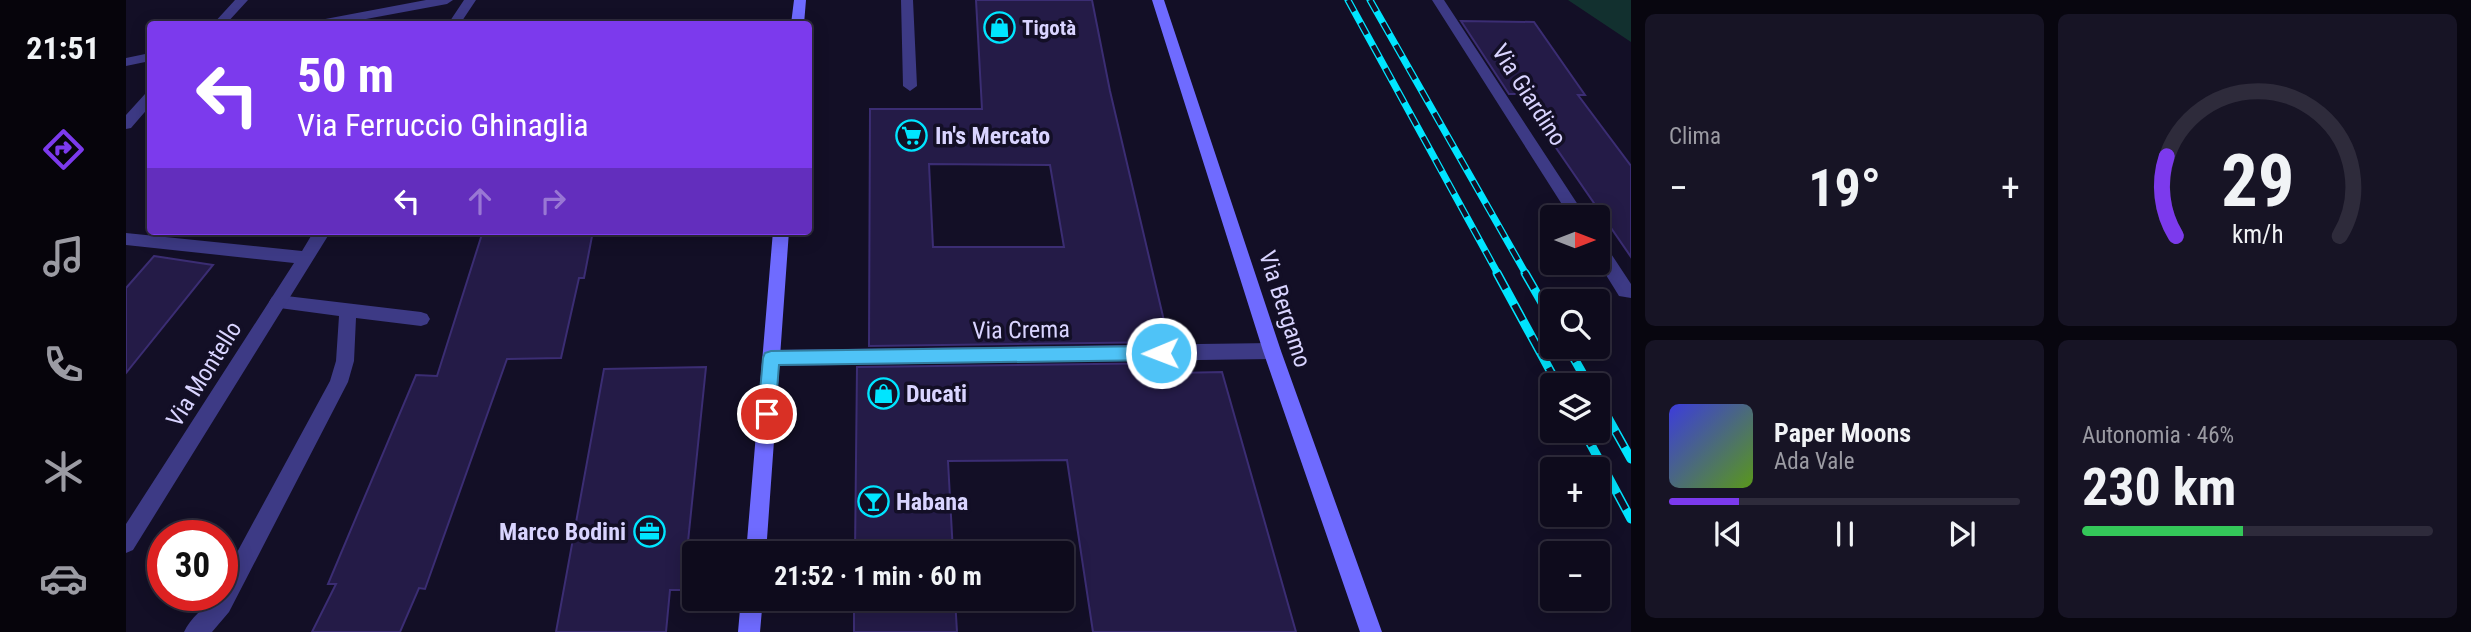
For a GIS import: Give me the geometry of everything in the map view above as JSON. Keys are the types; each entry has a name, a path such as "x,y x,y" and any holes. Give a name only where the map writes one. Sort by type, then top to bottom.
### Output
{"main road":[{"path":"798,21 800,0"},
{"name":"Via Bergamo","path":"1158,0 1272,351 1371,632"},
{"path":"757,541 781,235"},
{"path":"750,632 751,611"}],"street":[{"path":"222,21 242,0"},
{"path":"336,21 447,0"},
{"path":"456,21 470,0"},
{"path":"907,0 911,86"},
{"name":"Via Giardino","path":"1438,0 1570,205"},
{"path":"126,62 147,58"},
{"path":"126,124 147,100"},
{"name":"Via Montello","path":"126,543 320,235"},
{"path":"126,239 306,258"},
{"path":"1610,267 1625,291 1631,291"},
{"path":"278,302 421,319"},
{"path":"195,632 221,604 339,382 345,361 348,310"},
{"name":"Via Crema","path":"771,358 1272,351"}],"green space":[{"path":"1568,0 1631,0 1631,42"}],"building":[{"path":"976,0 1092,0 1110,91 1169,342 869,346 870,109 982,109","holes":["929,164 1050,165 1064,247 933,247"]},
{"path":"1461,21 1534,22 1585,95 1578,95 1631,166 1631,257 1610,226 1610,205 1595,205 1519,94 1509,94"},
{"path":"482,235 592,235 584,278 579,278 561,358 507,359 425,589 419,588 400,632 312,632 336,584 328,584 416,375 437,376"},
{"path":"154,256 213,265 126,373 126,288"},
{"path":"1174,363 1176,373 1222,372 1296,632 1093,632 1067,460 948,461 952,541 855,541 857,367"},
{"path":"706,367 688,541 682,541 682,590 670,590 666,632 556,632 604,369"},
{"path":"854,611 956,611 957,632 854,632"}],"railway":[{"path":"1348,0 1498,274"},
{"path":"1370,0 1526,274"},
{"path":"1497,273 1551,373"},
{"path":"1525,273 1540,299"},
{"path":"1574,359 1582,373"},
{"path":"1610,421 1631,459"},
{"path":"1590,443 1631,519"}],"place":[{"name":"Tigotà","path":"999,28"},
{"name":"In's Mercato","path":"912,136"},
{"name":"Ducati","path":"883,394"},
{"name":"Habana","path":"873,502"},
{"name":"Marco Bodini","path":"649,532"}],"route":[{"path":"767,414 771,358 1161,353"}]}
